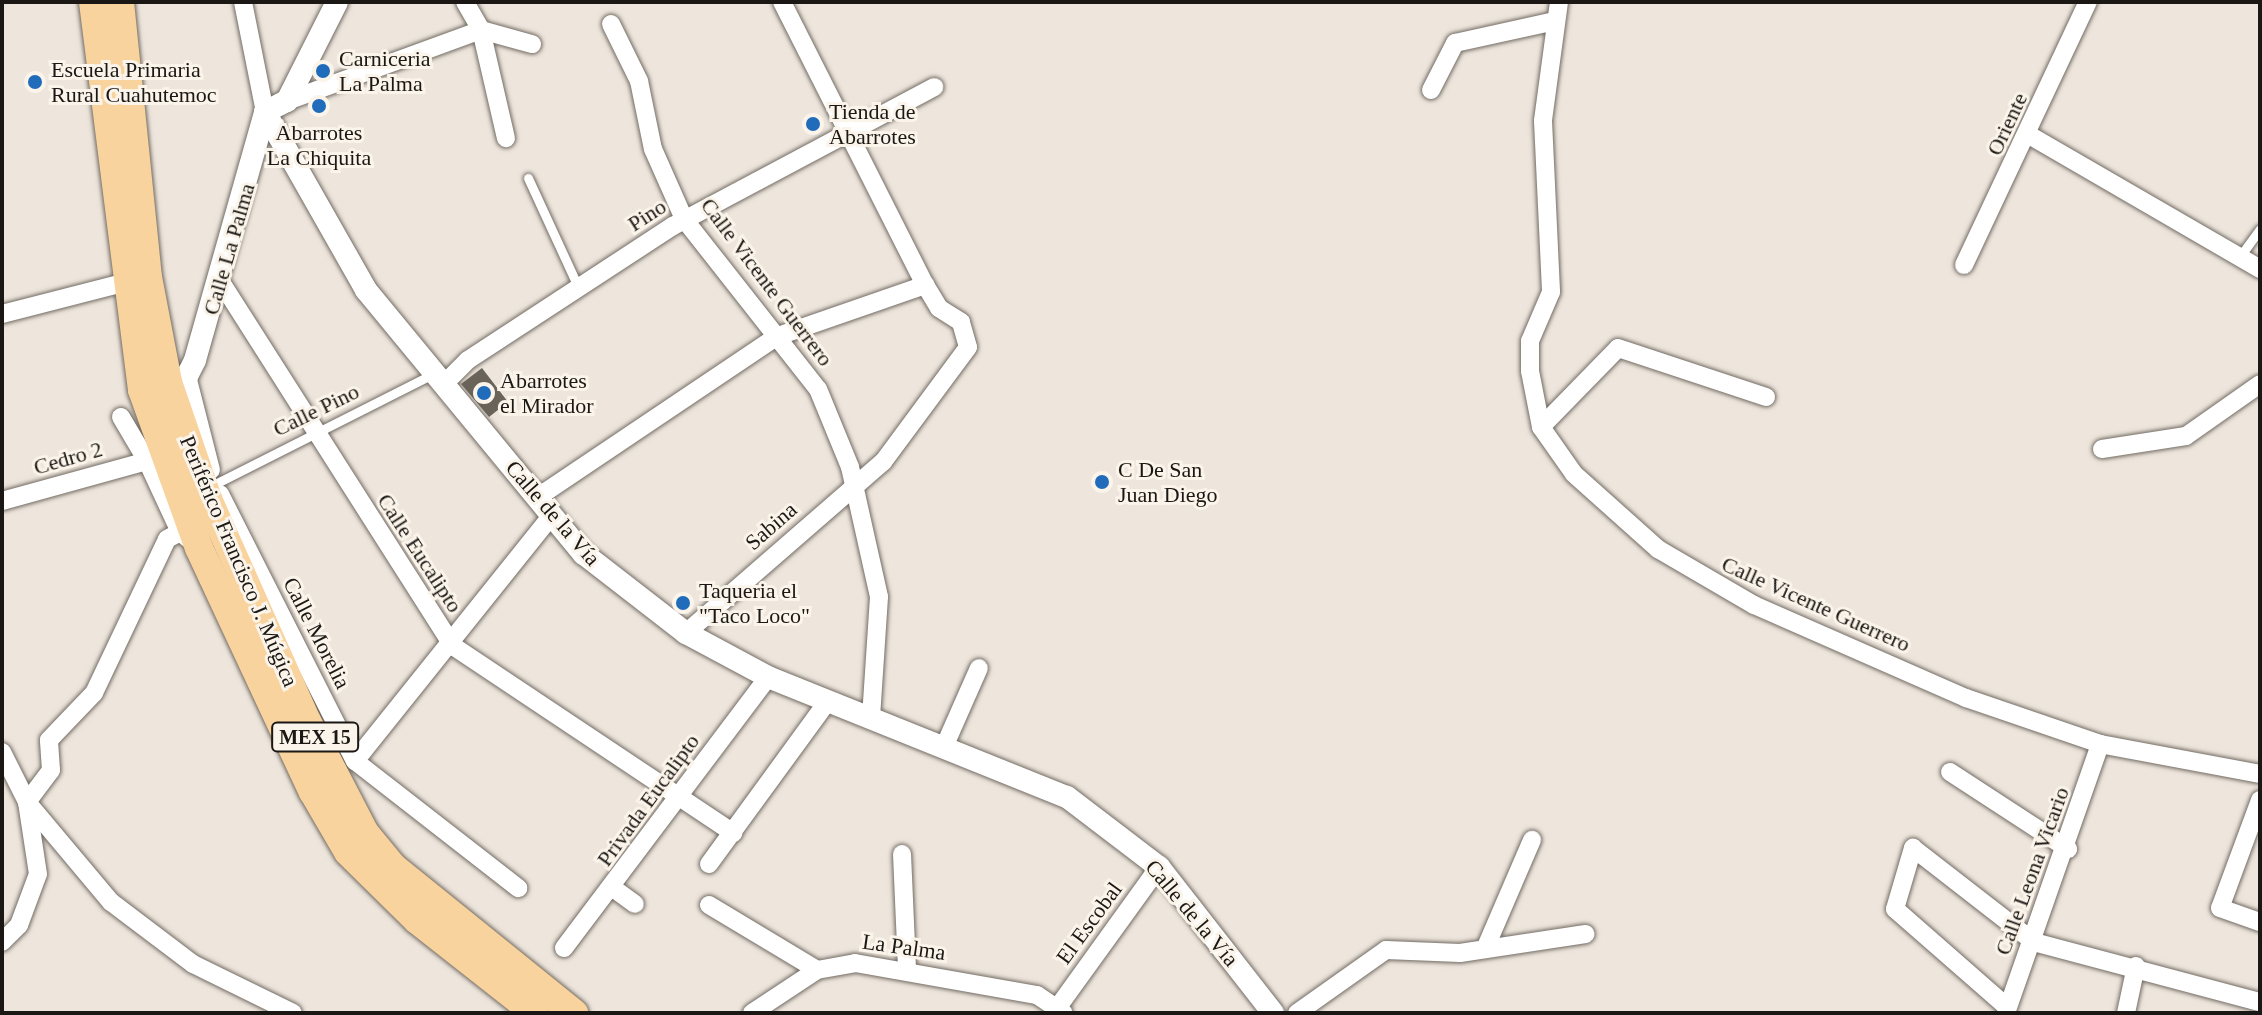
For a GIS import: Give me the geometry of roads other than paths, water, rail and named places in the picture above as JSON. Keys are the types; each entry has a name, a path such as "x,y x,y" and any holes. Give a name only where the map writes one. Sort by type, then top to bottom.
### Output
{"main road":[{"name":"Periférico Francisco J. Múgica","path":"93,2 136,279 166,383 208,499 319,716 359,822 393,867 574,1013"},
{"name":"Periférico Francisco J. Múgica","path":"120,2 136,279"},
{"name":"Periférico Francisco J. Múgica","path":"166,383 190,540 313,792 348,852 417,920 535,1013"}],"street":[{"name":"Calle de la Vía","path":"243,2 265,112 366,290 551,516 636,598 686,633 768,677 945,745 1067,797 1159,867 1273,1013"},
{"path":"287,101 337,2"},
{"path":"465,2 481,30 506,138"},
{"path":"538,497 778,336 925,285 850,128 782,2"},
{"path":"1541,427 1530,341 1551,292 1543,121 1559,2"},
{"name":"Oriente","path":"1964,265 2029,135 2088,2"},
{"path":"1431,90 1455,43 1555,21"},
{"name":"Calle Vicente Guerrero","path":"611,24 639,81 653,149 684,219 818,389 851,487 879,597 871,717"},
{"path":"265,112 287,101 481,30 532,44"},
{"name":"Pino","path":"440,379 581,292 684,219 850,128 934,87"},
{"name":"Calle La Palma","path":"166,383 221,282 265,112"},
{"path":"2029,135 2241,255 2260,269"},
{"path":"2,314 136,279"},
{"name":"Calle Eucalipto","path":"221,282 453,646 733,833"},
{"name":"Sabina","path":"686,633 883,462 968,347 961,322 939,308 925,285"},
{"path":"1541,427 1618,348 1766,397"},
{"name":"Calle Morelia","path":"166,383 319,716 355,761 518,888"},
{"path":"2102,449 2186,436 2260,384"},
{"name":"Cedro 2","path":"121,417 190,540"},
{"name":"Calle Vicente Guerrero","path":"1541,427 1612,511 1699,577 1966,698 2100,744 2260,774"},
{"name":"Cedro 2","path":"2,501 147,461"},
{"path":"355,761 453,646 551,516"},
{"path":"2,942 19,925 38,874 27,802 51,770 49,740 94,693 167,539 190,540"},
{"path":"945,745 979,668"},
{"name":"Privada Eucalipto","path":"564,948 613,888 768,677"},
{"path":"709,864 827,702"},
{"name":"Calle Leona Vicario","path":"2006,1010 2068,849 2100,744"},
{"path":"2,752 27,802 74,863 148,933 293,1013"},
{"path":"1950,772 2068,849"},
{"path":"2260,800 2220,908 2260,922"},
{"path":"1485,949 1532,840"},
{"path":"2006,1010 1895,909 1913,848 2034,942 2136,966 2260,1002"},
{"path":"902,854 907,970"},
{"name":"El Escobal","path":"1061,1010 1159,867"},
{"path":"613,888 635,904"},
{"path":"709,905 817,970"},
{"path":"1297,1013 1386,950 1485,949 1586,934"},
{"name":"La Palma","path":"752,1013 817,970 855,963 1037,995 1061,1010"},
{"path":"2126,1013 2136,966"}],"lane":[{"path":"528,178 581,292"},
{"path":"2241,255 2260,229"},
{"name":"Calle Pino","path":"215,484 314,429 440,379"}],"place":[{"name":"Carniceria La Palma","path":"323,71"},
{"name":"Escuela Primaria Rural Cuahutemoc","path":"35,82"},
{"name":"Abarrotes La Chiquita","path":"319,106"},
{"name":"Tienda de Abarrotes","path":"813,124"},
{"name":"Abarrotes el Mirador","path":"484,393"},
{"name":"C De San Juan Diego","path":"1102,482"},
{"name":"Taqueria el \"Taco Loco\"","path":"683,603"}]}
